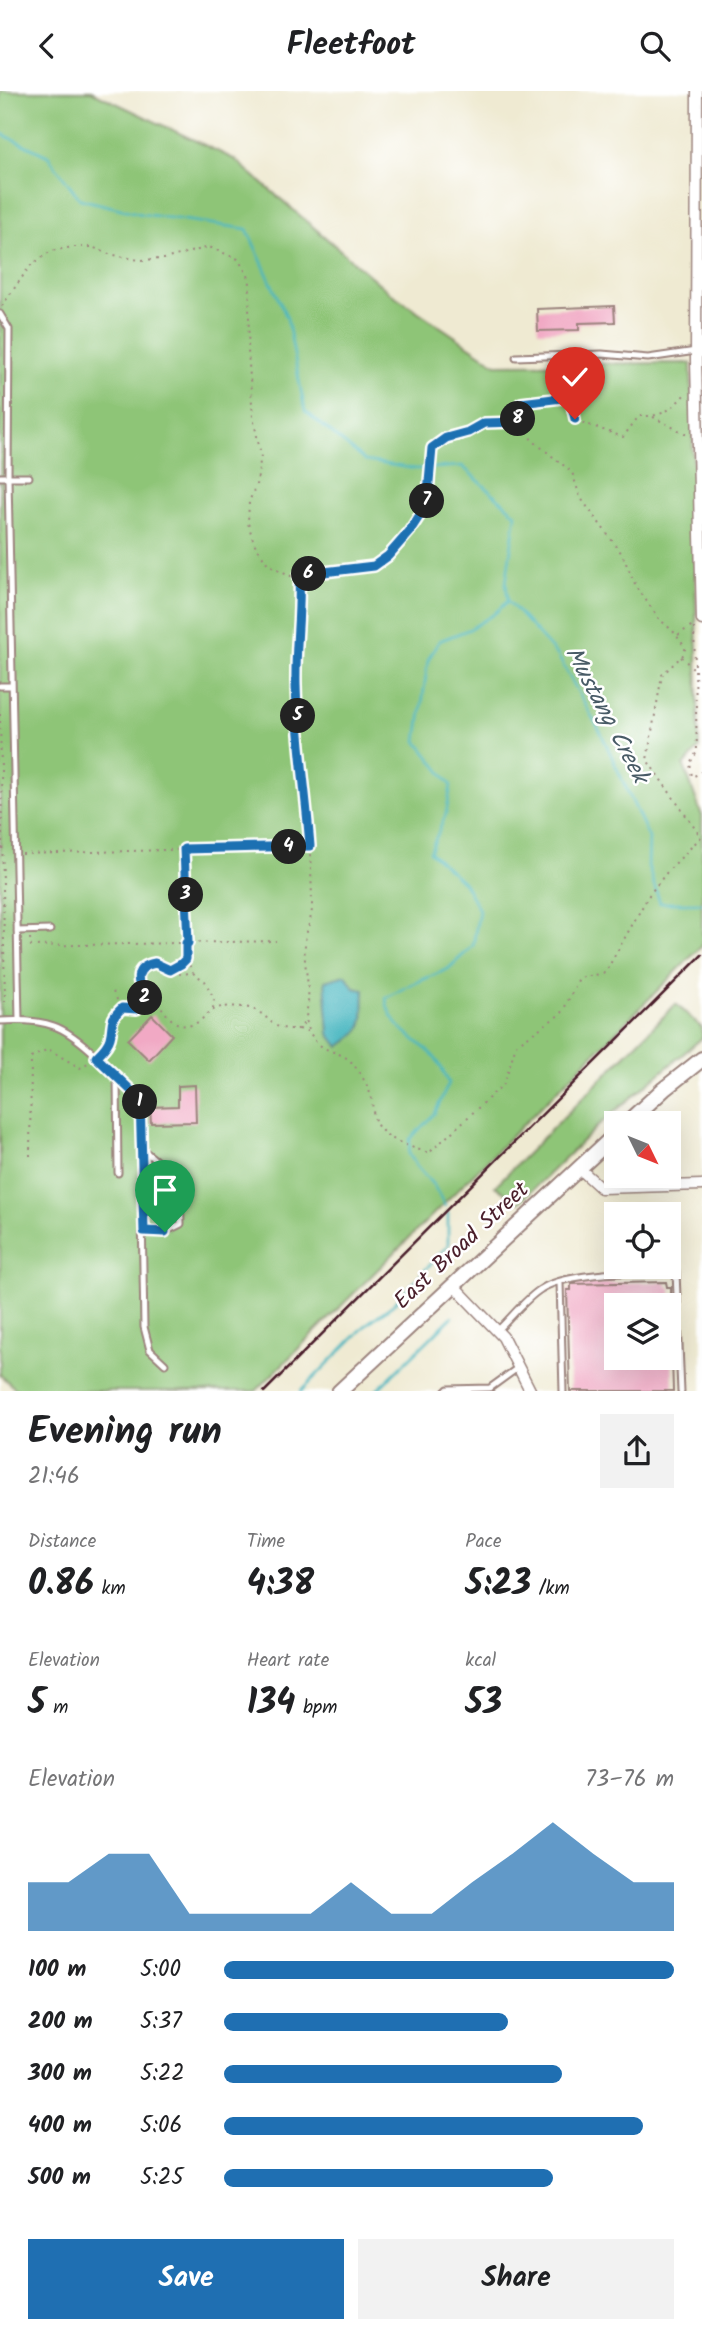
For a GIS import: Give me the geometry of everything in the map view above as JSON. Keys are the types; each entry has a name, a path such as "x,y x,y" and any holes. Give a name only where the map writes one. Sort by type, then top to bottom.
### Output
{"main road":[{"path":"640,1111 702,1059"},
{"name":"East Broad Street","path":"339,1391 604,1144"}],"street":[{"path":"697,91 700,105 698,622"},
{"path":"579,1168 601,1188 702,1185"},
{"path":"453,1285 503,1336 531,1391"}],"lane":[{"path":"0,311 9,329 8,477 19,1020"},
{"path":"516,356 602,354 648,358 699,351"},
{"path":"0,355 8,355"},
{"path":"0,477 29,477"},
{"path":"0,686 12,686"},
{"path":"18,931 50,930"},
{"path":"0,1021 19,1020 54,1025 80,1041 140,1099 144,1327 150,1350 165,1364"},
{"path":"117,1077 118,1173"},
{"path":"142,1149 180,1180 181,1224 165,1232 144,1231"},
{"path":"497,1331 541,1289 569,1279 650,1271 676,1272 681,1391"},
{"path":"560,1282 563,1391"},
{"path":"445,1391 490,1388 519,1367"}],"path":[{"path":"0,311 30,267 51,251 92,247 109,254 139,260 163,259 209,247 238,259 250,279 248,351 253,417 261,455 257,482 248,502 248,523 254,543 268,564 291,576 374,566 388,556 409,532 427,504 432,448 446,438 468,432 484,423 520,422"},
{"path":"299,575 301,607 296,650 296,684 310,846 312,911 305,944 309,989 306,1021 310,1032 322,1048 354,1064 370,1094 376,1123 387,1135 429,1153 504,1084 516,1045 562,1013 579,978 605,973 649,895 701,837 647,760 662,675 685,653 685,647 677,635 659,619 636,586 622,554 580,497 572,472 532,440 513,412 521,403 570,397 575,419 624,437 639,416 653,417 665,413 687,392"},
{"path":"653,417 689,436"},
{"path":"677,635 698,622"},
{"path":"681,657 695,669"},
{"path":"0,714 5,1002"},
{"path":"16,854 310,846"},
{"path":"184,849 186,959 193,973 205,981 214,999 222,1007"},
{"path":"30,931 31,947 276,941"},
{"path":"170,970 186,959"},
{"path":"193,973 180,974 155,963 138,972 137,982 146,996 155,1000 170,1018 181,1024 200,1022 213,1010 222,1007 254,1010 272,1025 310,1032"},
{"path":"114,992 122,1008"},
{"path":"122,1008 137,1009 146,996"},
{"path":"213,1010 214,999"},
{"path":"30,1156 31,1058 48,1049 80,1068 96,1057 110,1039 112,1019 122,1008"},
{"path":"298,1029 306,1021"}],"green space":[{"path":"0,91 91,91 234,159 389,292 496,364 691,363 699,748 684,766 702,816 702,946 256,1391 18,1391 0,1375"},
{"path":"676,1004 702,1028 702,1038 615,1111 604,1111 604,1120 519,1203 495,1186"}],"water":[{"path":"346,975 354,988 364,990 363,1018 360,1029 339,1047 329,1034 325,981"}],"building":[{"path":"614,306 615,322 579,323 579,330 538,331 537,309"},
{"path":"152,1015 172,1035 149,1060 128,1040"},
{"path":"195,1085 196,1122 151,1123 150,1107 178,1106 178,1086"},
{"path":"171,1187 172,1208 157,1208 156,1188"},
{"path":"666,1282 667,1287 671,1287 671,1293 604,1293 604,1370 672,1370 673,1391 570,1391 567,1290 571,1290 571,1284"}],"waterway":[{"name":"Mustang Creek","path":"0,133 48,156 80,199 142,214 247,229 287,318 305,411 365,461 416,469 462,466 516,514 506,583 508,601 558,656 601,733 649,838 648,866 660,903 702,903"},
{"path":"445,1206 434,1186 409,1154 410,1139 435,1113 449,1083 435,1058 392,1017 386,998 448,969 473,946 479,910 464,883 430,852 446,814 451,785 417,741 428,660 439,641 470,629 494,614 508,601"},
{"path":"301,1391 368,1323 394,1304 448,1245 448,1213"},
{"path":"376,1391 452,1317"}],"railway":[{"path":"265,1391 702,955"}],"route":[{"path":"165,1232 144,1231 140,1099 96,1057 110,1039 110,1024 116,1013 122,1008 137,1009 143,1003 146,996 139,988 138,972 155,963 170,970 186,959 188,943 184,849 310,846 296,684 296,650 301,607 299,575 374,566 388,556 409,532 427,504 432,448 446,438 468,432 484,423 520,422 513,412 521,403 570,397 575,419"}]}
